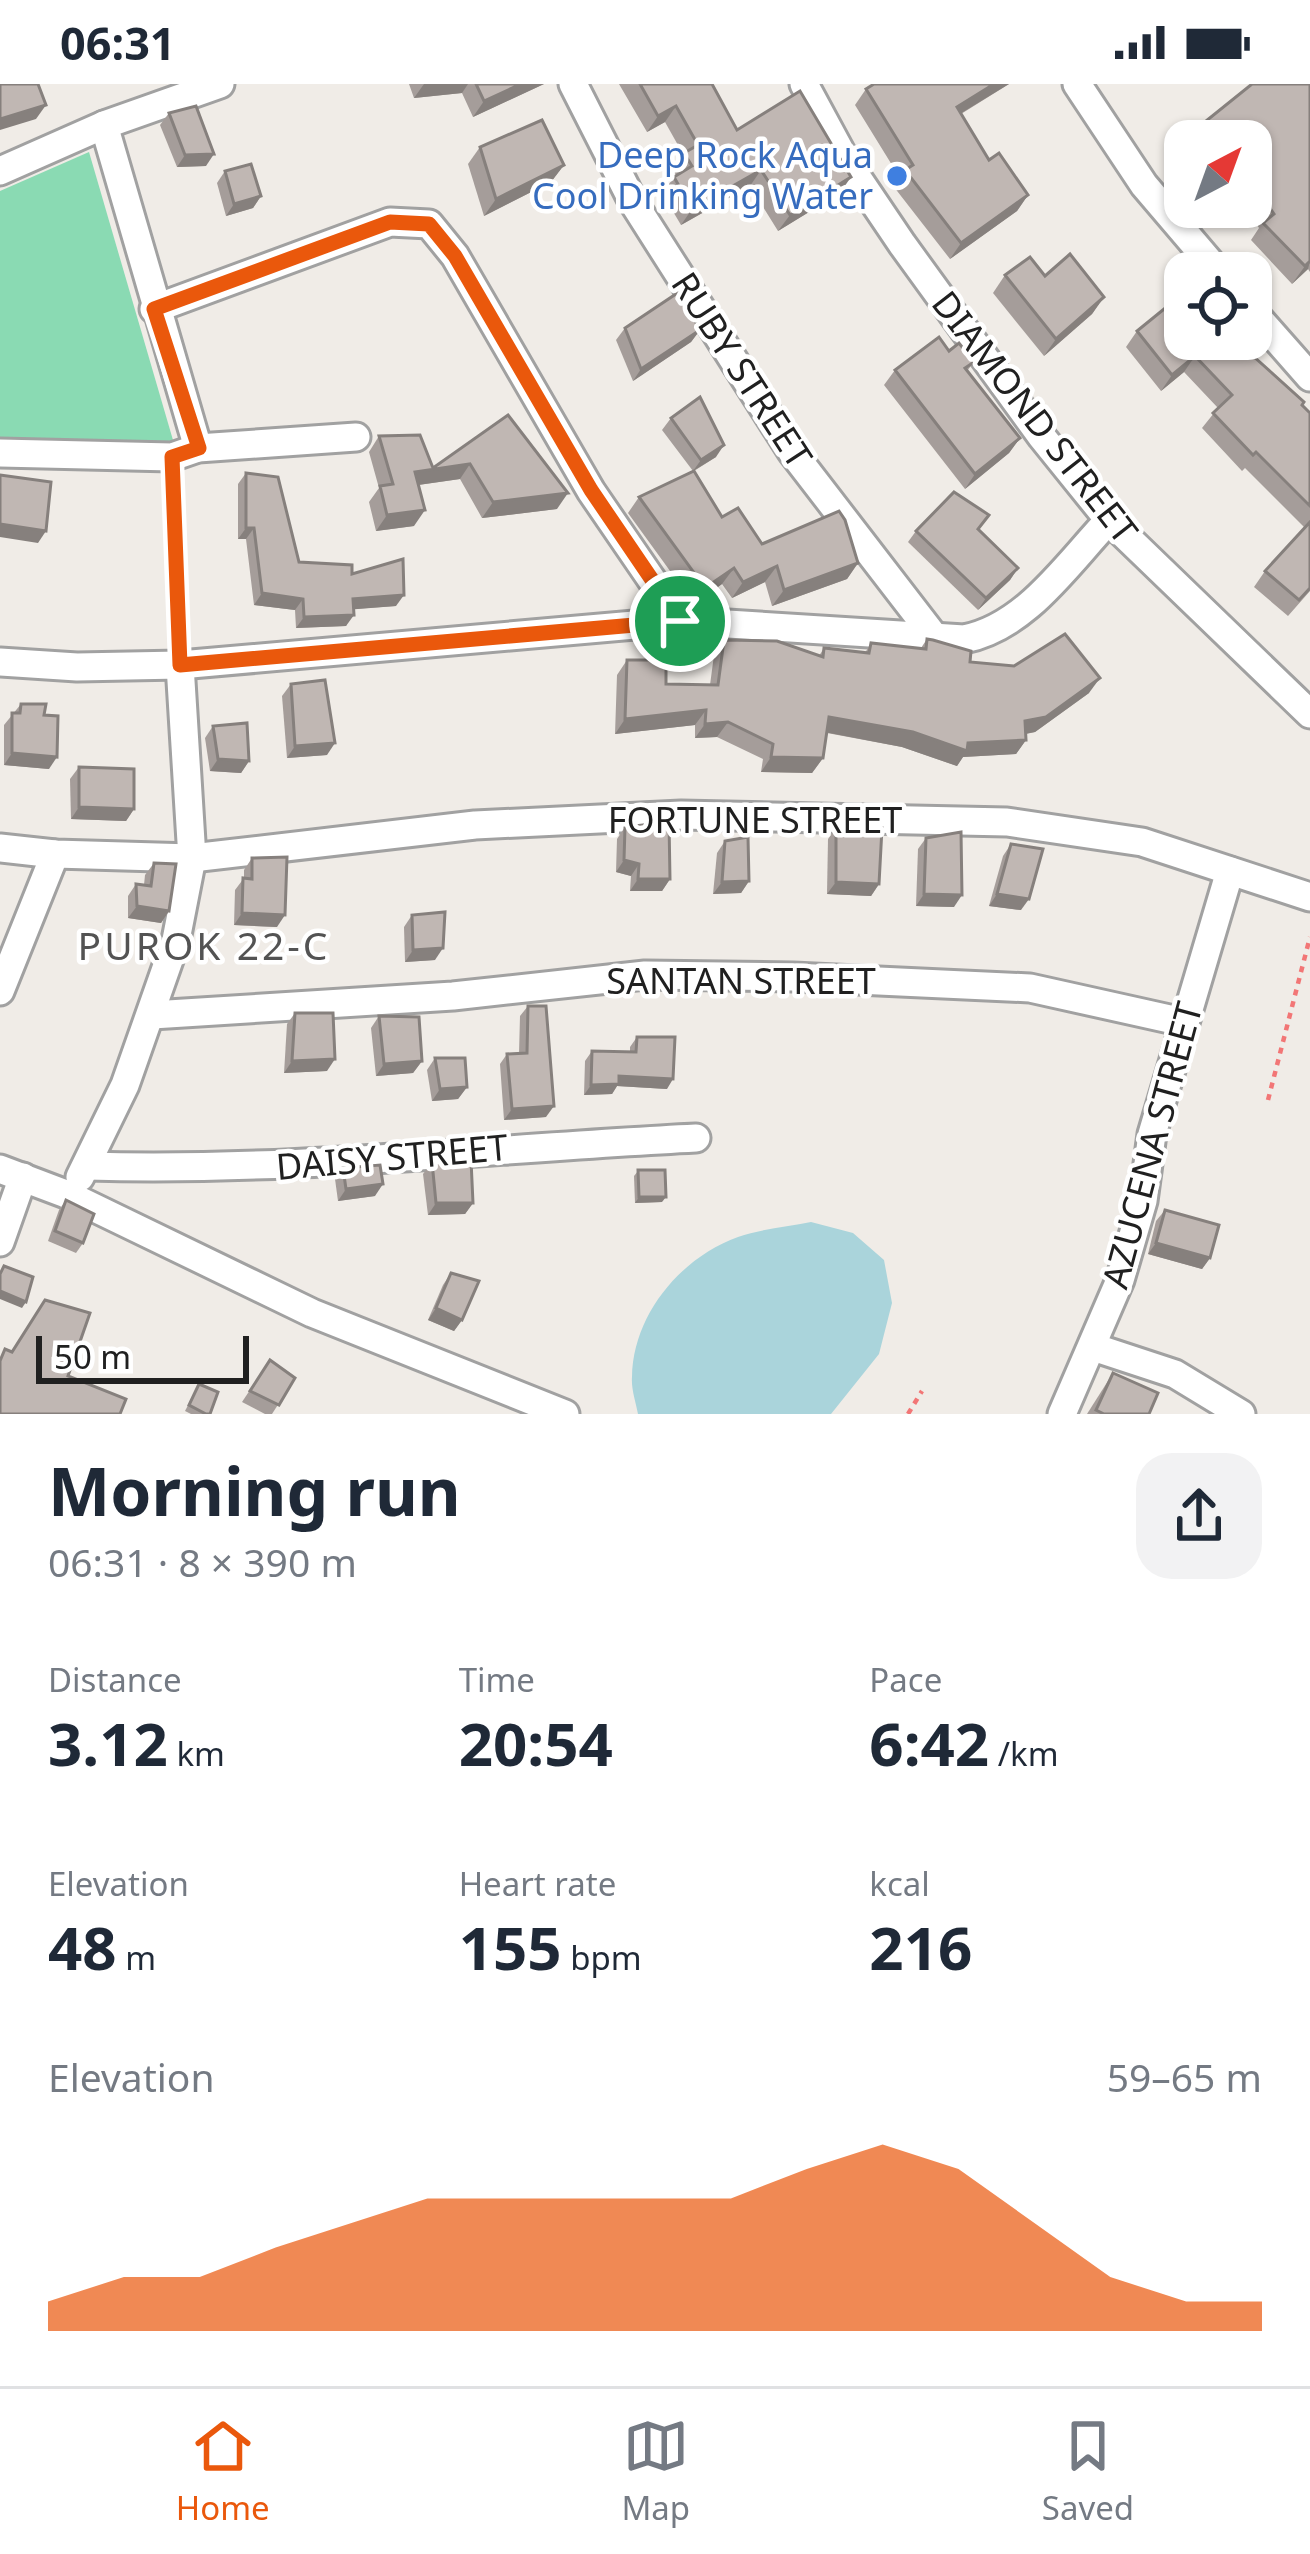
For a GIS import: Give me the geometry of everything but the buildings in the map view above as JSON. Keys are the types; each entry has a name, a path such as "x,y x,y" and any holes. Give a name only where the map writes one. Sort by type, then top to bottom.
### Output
{"street":[{"path":"0,171 104,125 220,84"},
{"name":"RUBY STREET","path":"573,84 633,202 793,452 936,639"},
{"name":"DIAMOND STREET","path":"804,84 844,158 902,244 1108,520 1310,714"},
{"path":"1077,84 1144,185 1201,252"},
{"path":"104,125 154,309 185,453"},
{"path":"154,309 390,222 429,224 455,256 591,490 680,621"},
{"path":"1272,333 1310,376"},
{"path":"0,453 185,453 356,437"},
{"path":"0,662 112,668 180,665 680,621 936,639 989,634 1011,622 1108,520"},
{"path":"66,1194 88,1166 152,1016 176,940 192,858 180,665"},
{"name":"FORTUNE STREET","path":"0,848 192,858 475,825 680,815 1007,822 1142,842 1310,897"},
{"path":"0,992 55,854"},
{"name":"AZUCENA STREET","path":"1062,1414 1120,1280 1143,1201 1152,1134 1230,871"},
{"name":"SANTAN STREET","path":"152,1016 453,996 645,975 1030,988 1183,1022"},
{"name":"DAISY STREET","path":"88,1166 248,1168 696,1138"},
{"path":"0,1242 11,1173 66,1194 312,1313 565,1414"},
{"path":"1093,1347 1175,1374 1241,1414"}],"lane":[{"path":"180,665 185,453"}],"path":[{"path":"1268,1100 1310,937"},
{"path":"908,1414 922,1391"}],"green space":[{"path":"89,152 175,447 0,446 0,191"}],"water":[{"path":"811,1222 853,1233 884,1260 892,1303 879,1354 831,1414 638,1414 634,1354 651,1311 679,1274 738,1237"}],"place":[{"name":"Deep Rock Aqua Cool Drinking Water","path":"897,176"}],"district":[{"name":"PUROK 22-C","path":"204,946"}],"route":[{"path":"390,222 429,224 455,256 591,490 680,621 180,665 172,457 199,448 154,309 390,222"}]}
